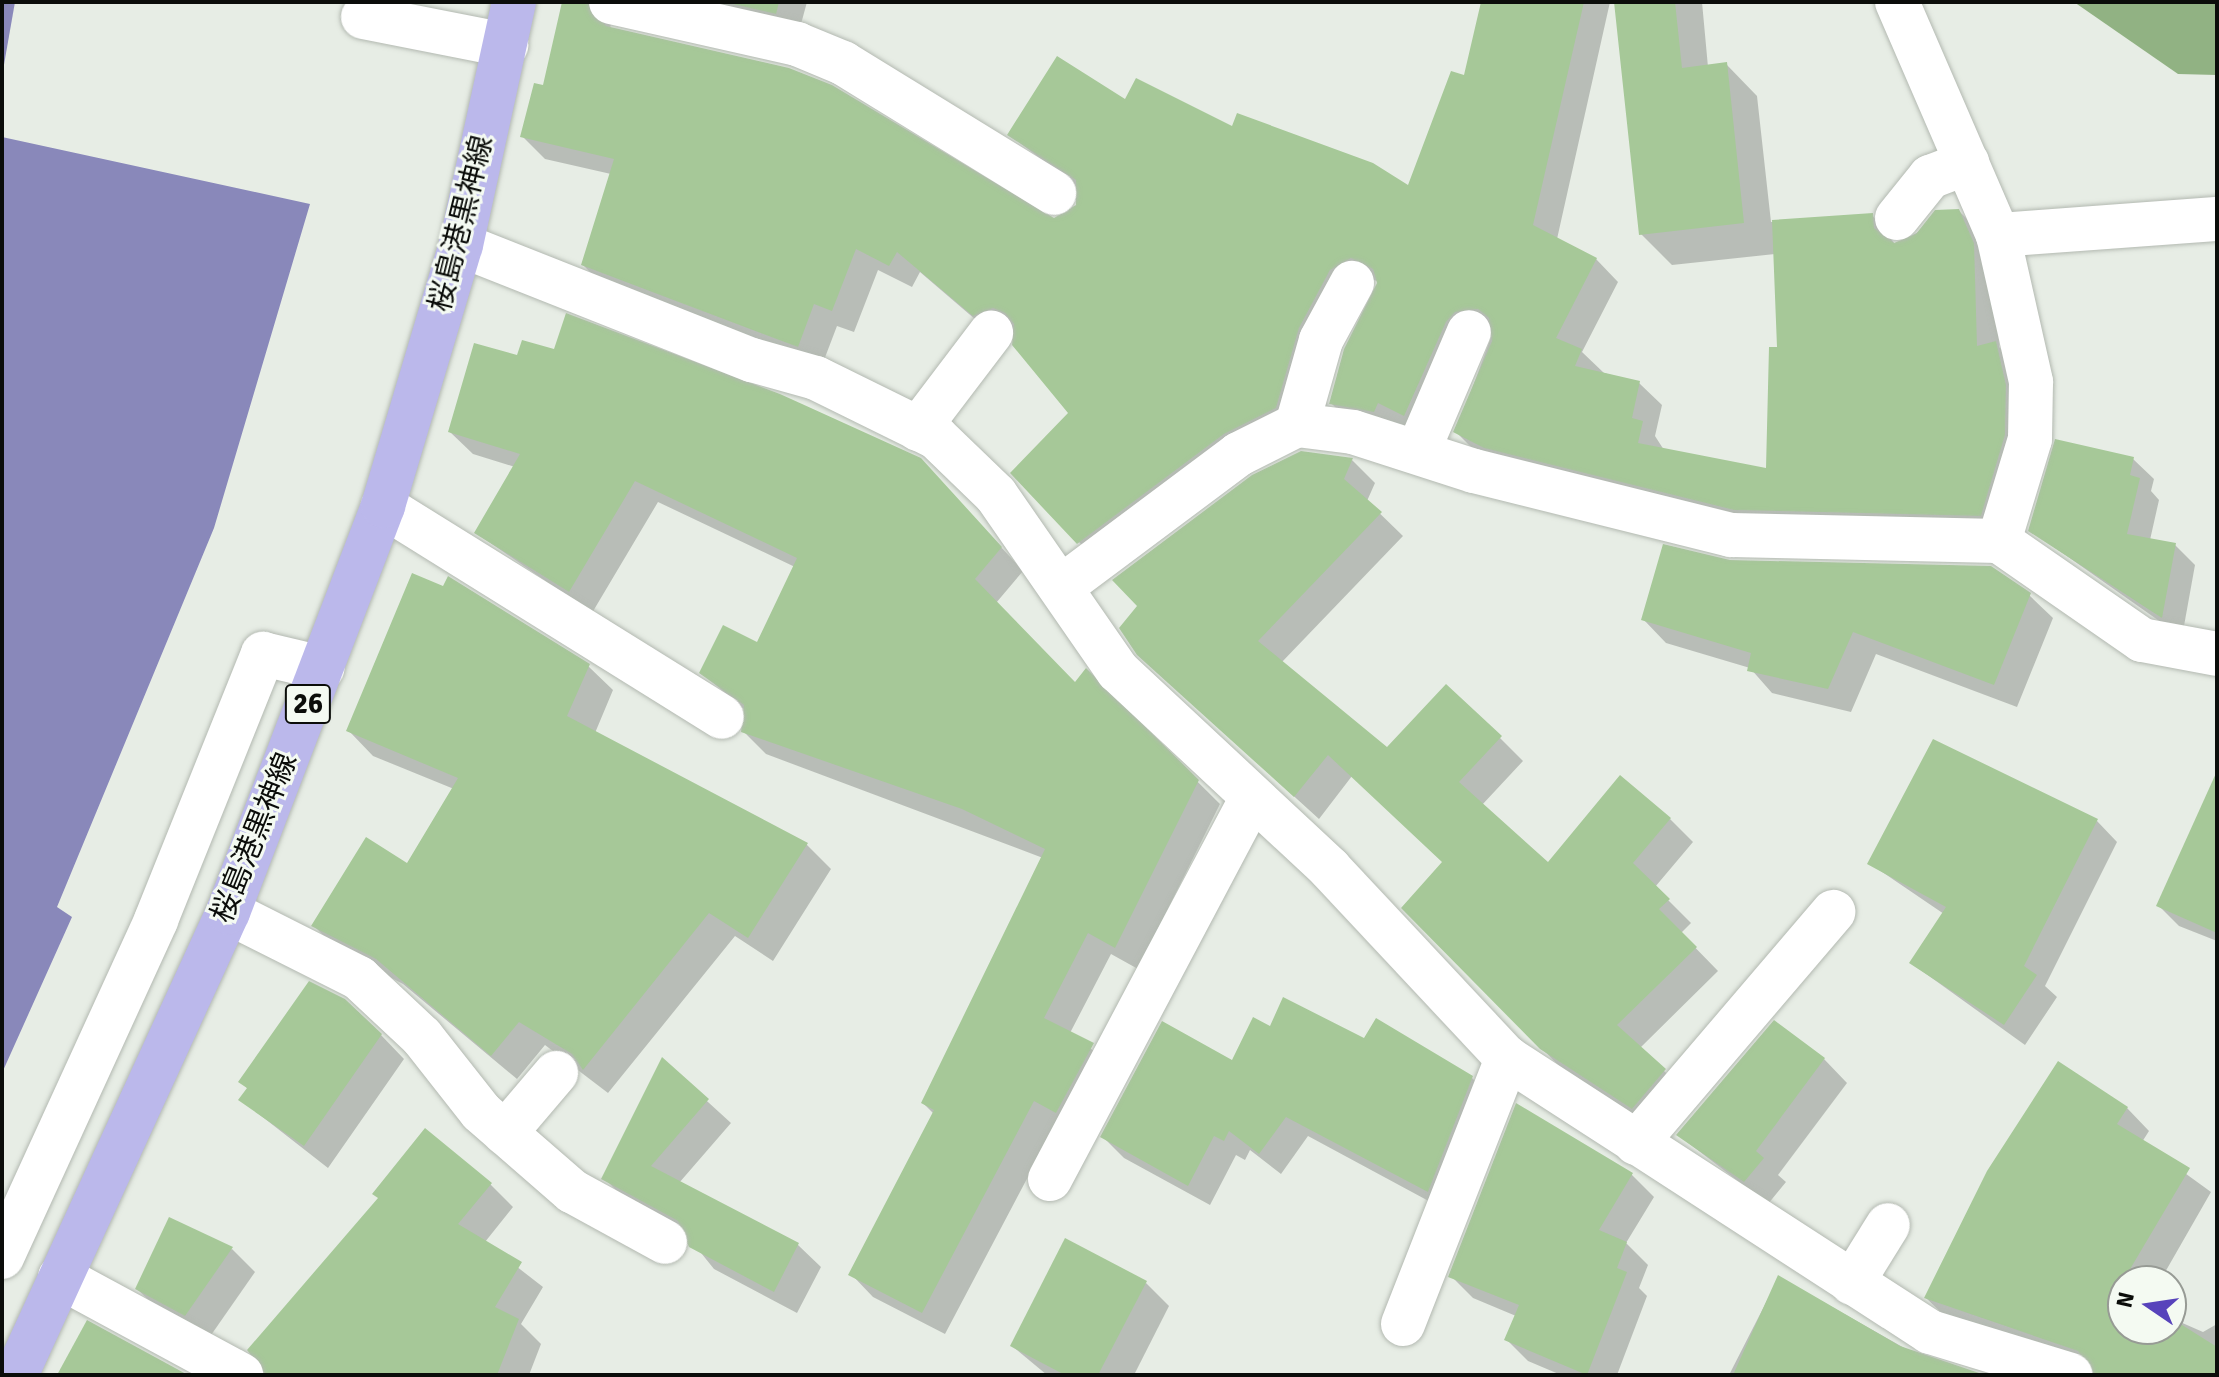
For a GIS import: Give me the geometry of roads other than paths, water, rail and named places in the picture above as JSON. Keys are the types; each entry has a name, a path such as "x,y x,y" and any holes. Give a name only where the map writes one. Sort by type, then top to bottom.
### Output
{"main road":[{"name":"桜島港黒神線","path":"16,1375 228,912 383,506 461,245 514,2"}],"street":[{"path":"611,2 797,44 843,63 1054,193"},
{"path":"1897,2 1998,235 2031,382 2030,439 1999,541"},
{"path":"363,17 506,45"},
{"path":"1897,218 1930,177 1967,163"},
{"path":"1998,235 2217,219"},
{"path":"461,245 752,360 816,378 936,437 996,495 1118,671 1330,869 1507,1058 1930,1332 2000,1364 2071,1375"},
{"path":"1297,425 1321,340 1352,283"},
{"path":"1419,449 1469,332"},
{"path":"918,429 991,333"},
{"path":"1061,587 1239,454 1297,425 1419,449 1474,471 1731,535 1999,541 2142,640 2217,654"},
{"path":"383,506 722,717"},
{"path":"2,1257 156,920 263,654 322,668"},
{"path":"1050,1179 1252,797"},
{"path":"228,912 359,978 505,1133 572,1191 665,1242"},
{"path":"1636,1143 1833,912"},
{"path":"1403,1324 1507,1058"},
{"path":"505,1133 556,1073"},
{"path":"1852,1283 1888,1225"},
{"path":"60,1277 241,1375"}],"water":[{"path":"2,2 15,2 2,76"},
{"path":"2,137 310,204 214,528 57,907 72,917 2,1073"}]}
